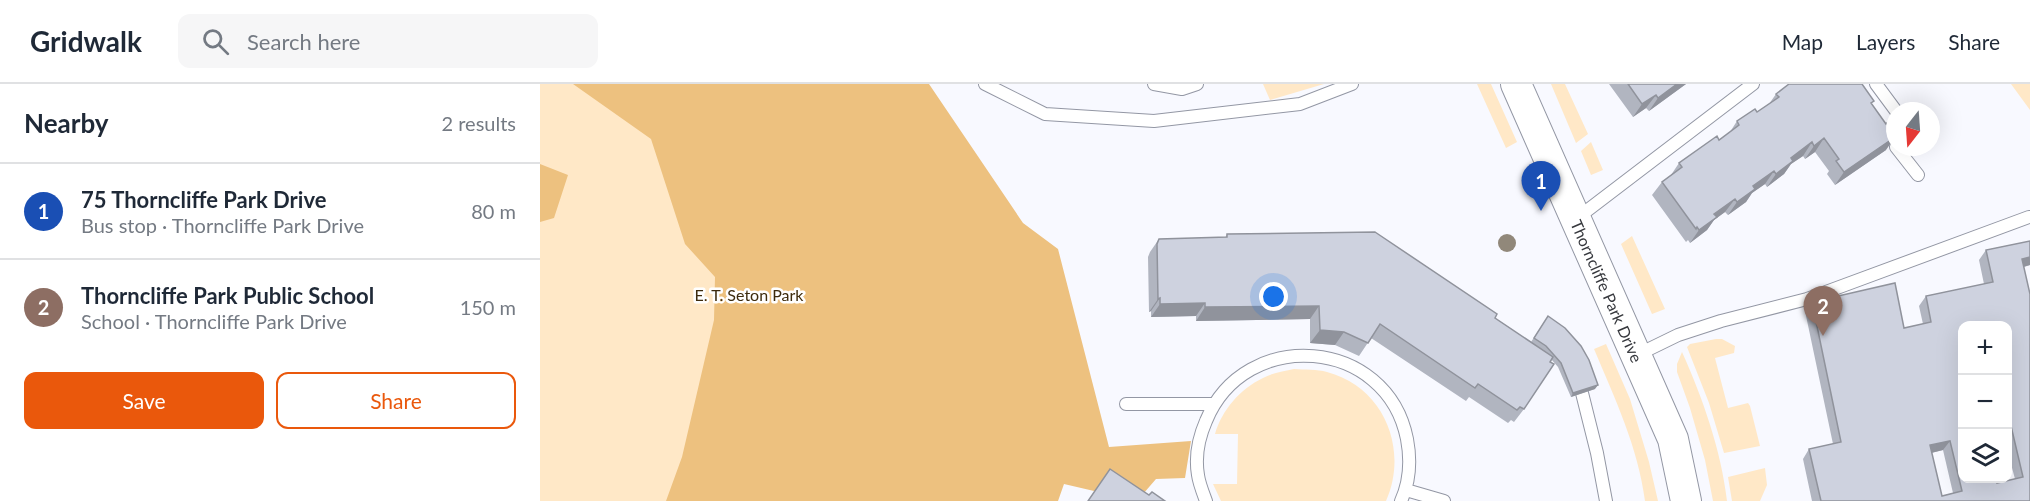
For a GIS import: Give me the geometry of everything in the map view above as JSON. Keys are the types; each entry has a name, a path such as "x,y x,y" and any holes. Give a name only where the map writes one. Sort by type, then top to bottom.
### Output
{"street":[{"name":"Thorncliffe Park Drive","path":"1516,84 1673,439 1686,501"}],"lane":[{"path":"985,84 1045,114 1154,121 1300,104 1352,84"},
{"path":"1154,84 1182,89 1197,84"},
{"path":"1576,219 1753,84"},
{"path":"1876,84 1889,102"},
{"path":"1903,156 1918,175"},
{"path":"1636,356 1678,335 1808,298 2029,217"},
{"path":"1206,501 1197,474 1199,438 1213,404 1235,379 1264,362 1297,354 1331,358 1362,372 1387,394 1404,424 1410,457 1403,496 1444,501"},
{"path":"1582,393 1598,453 1606,501"},
{"path":"1126,405 1213,404"}],"green space":[{"name":"E. T. Seton Park","path":"540,84 913,84 1024,501 540,501"},
{"name":"E. T. Seton Park","path":"573,84 929,84 1023,223 1058,249 1109,447 1191,441 1185,478 1156,479 1137,501 1064,484 1058,501 666,501 682,457 714,320 715,277 685,244 651,139"},
{"path":"1263,84 1324,84 1270,100"},
{"path":"1477,84 1491,84 1517,142 1506,148"},
{"path":"1551,84 1565,84 1588,134 1576,143"},
{"path":"2011,84 2030,84 2030,110"},
{"path":"1591,142 1603,170 1591,175 1581,151"},
{"path":"540,164 568,175 554,218 540,222"},
{"path":"1632,236 1665,309 1652,314 1621,244"},
{"path":"1722,339 1735,346 1734,353 1715,358 1728,408 1748,403 1760,446 1724,453 1709,403 1687,347 1690,344"},
{"path":"1606,344 1630,399 1658,501 1645,501 1631,442 1594,349"},
{"path":"1682,352 1710,425 1727,501 1713,501 1705,460 1677,372 1677,364"},
{"path":"1294,369 1323,371 1347,380 1364,391 1377,406 1392,441 1395,461 1386,501 1221,501 1213,484 1237,484 1238,434 1215,434 1222,417 1233,401 1247,388 1270,375"},
{"path":"1765,468 1767,485 1760,501 1732,501 1728,477"}],"building":[{"path":"1628,84 1677,84 1658,98 1656,95 1642,104"},
{"path":"1789,84 1862,84 1874,101 1871,103 1886,124 1886,143 1844,172 1836,161 1839,159 1824,138 1814,146 1812,142 1791,158 1793,161 1776,174 1774,171 1753,186 1755,189 1737,202 1735,199 1714,214 1717,217 1699,230 1697,227 1696,229 1662,182 1682,167 1679,163 1717,136 1719,140 1739,125 1737,121 1755,109 1757,112 1779,97 1776,94"},
{"path":"1375,232 1497,314 1495,318 1553,357 1550,362 1554,364 1524,409 1520,407 1517,410 1478,384 1475,388 1380,324 1368,343 1344,332 1320,330 1319,306 1205,307 1205,303 1160,304 1160,298 1158,299 1157,244 1159,239 1227,237 1227,234"},
{"path":"2030,241 2030,257 2022,259 2030,294 2030,501 1821,501 1809,449 1841,442 1812,302 1895,283 1904,328 1931,322 1926,296 1993,282 1986,250"},
{"path":"1548,316 1565,328 1581,346 1598,385 1573,393 1561,363 1546,346 1534,338"},
{"path":"1110,469 1149,495 1152,492 1165,501 1088,501"}],"place":[{"name":"75 Thorncliffe Park Drive","path":"1541,211"},
{"name":"Thorncliffe Park Public School","path":"1823,336"}]}
